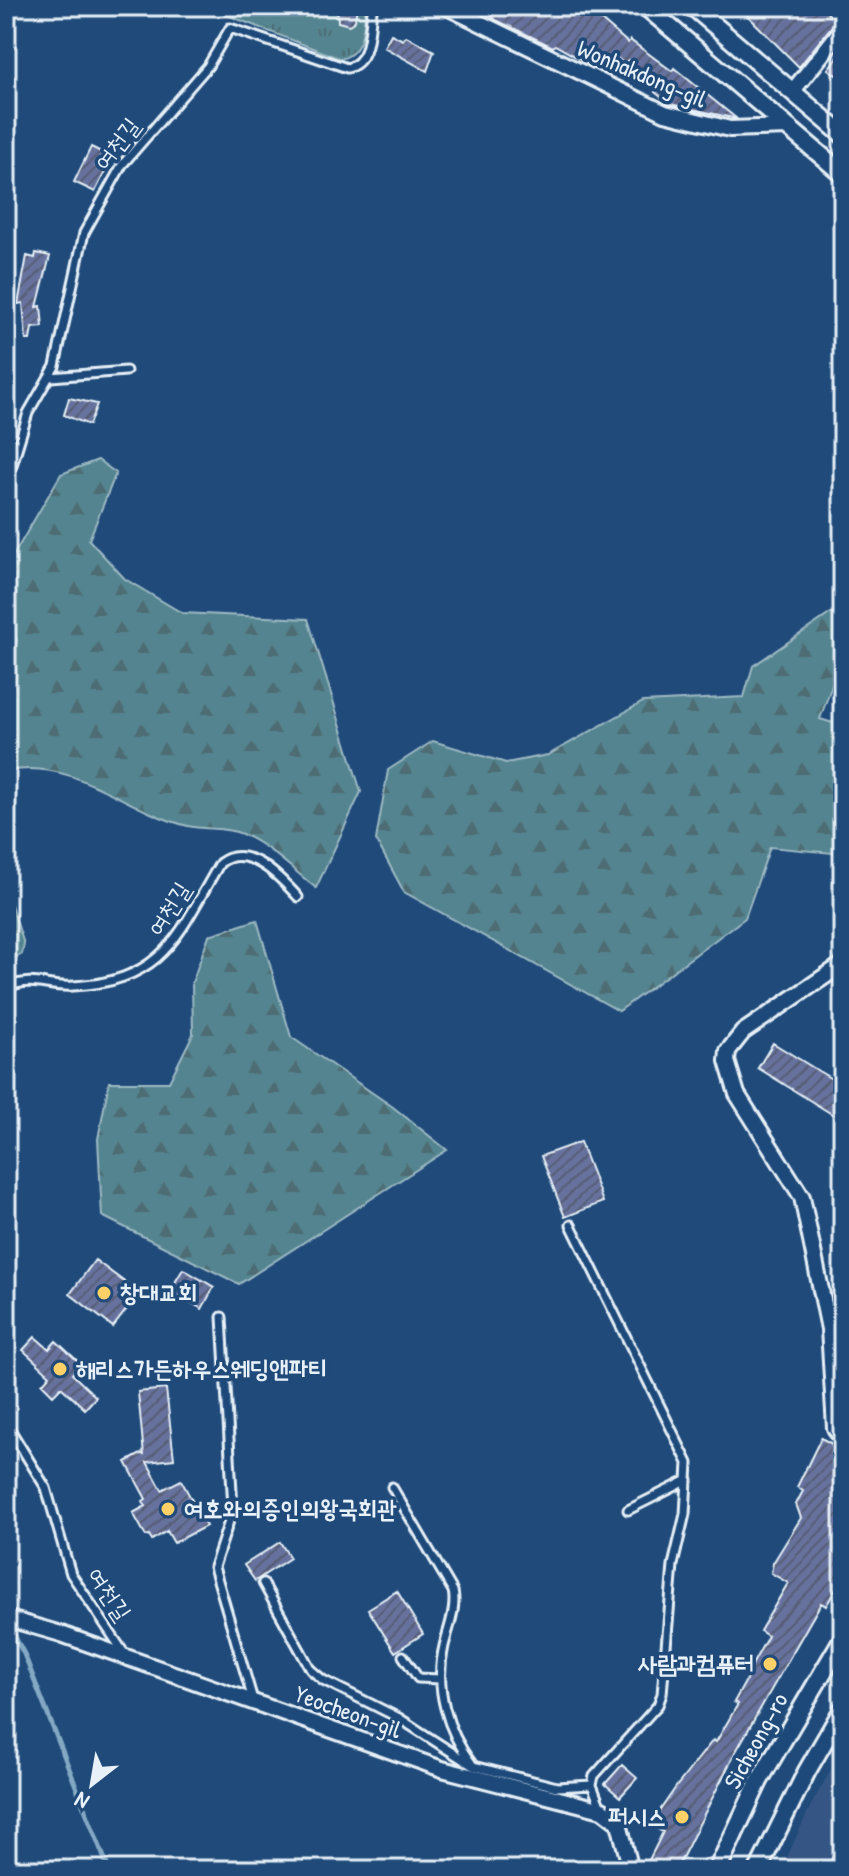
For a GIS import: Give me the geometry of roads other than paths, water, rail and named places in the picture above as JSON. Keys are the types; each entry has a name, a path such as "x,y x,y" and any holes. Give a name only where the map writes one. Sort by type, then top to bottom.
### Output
{"street":[{"name":"Wonhakdong-gil","path":"445,6 665,113 730,129 787,127"},
{"path":"645,6 843,174"},
{"path":"692,6 843,135"},
{"path":"792,92 843,28"},
{"path":"843,964 743,1032 728,1051 727,1061 737,1094 802,1197 829,1329 835,1428 843,1440"},
{"name":"Yeocheon-gil","path":"11,1620 126,1656 442,1769 602,1810"},
{"name":"Sicheong-ro","path":"717,1870 759,1781 843,1638"},
{"path":"758,1870 807,1771 843,1709"},
{"path":"602,1810 619,1823 631,1870"}],"lane":[{"name":"여천길","path":"6,485 28,413 51,377 66,326 67,296 87,227 122,165 208,66 230,28 347,68 356,65 364,55 373,6"},
{"path":"51,377 126,371"},
{"name":"여천길","path":"9,986 32,980 75,987 130,976 149,966 169,949 220,863 227,857 237,855 252,860 277,874 298,897"},
{"path":"6,968 9,986"},
{"path":"571,1225 685,1453 688,1480 685,1514 673,1565 662,1694 658,1705 597,1772 592,1785 602,1810"},
{"path":"222,1317 233,1509 214,1567 254,1702"},
{"name":"여천길","path":"6,1423 46,1488 71,1574 126,1656"},
{"path":"628,1510 688,1480"},
{"path":"392,1487 455,1598 440,1679 454,1738 473,1766"},
{"path":"263,1583 317,1676 399,1718 473,1766 557,1787 592,1785"},
{"path":"403,1656 418,1678 440,1679"}],"waterway":[{"path":"7,1622 24,1654 109,1870"}],"place":[{"name":"창대교회","path":"104,1293"},
{"name":"해리스가든하우스웨딩앤파티","path":"60,1369"},
{"name":"여호와의증인의왕국회관","path":"168,1509"},
{"name":"사람과컴퓨터","path":"770,1664"},
{"name":"퍼시스","path":"682,1817"}]}
